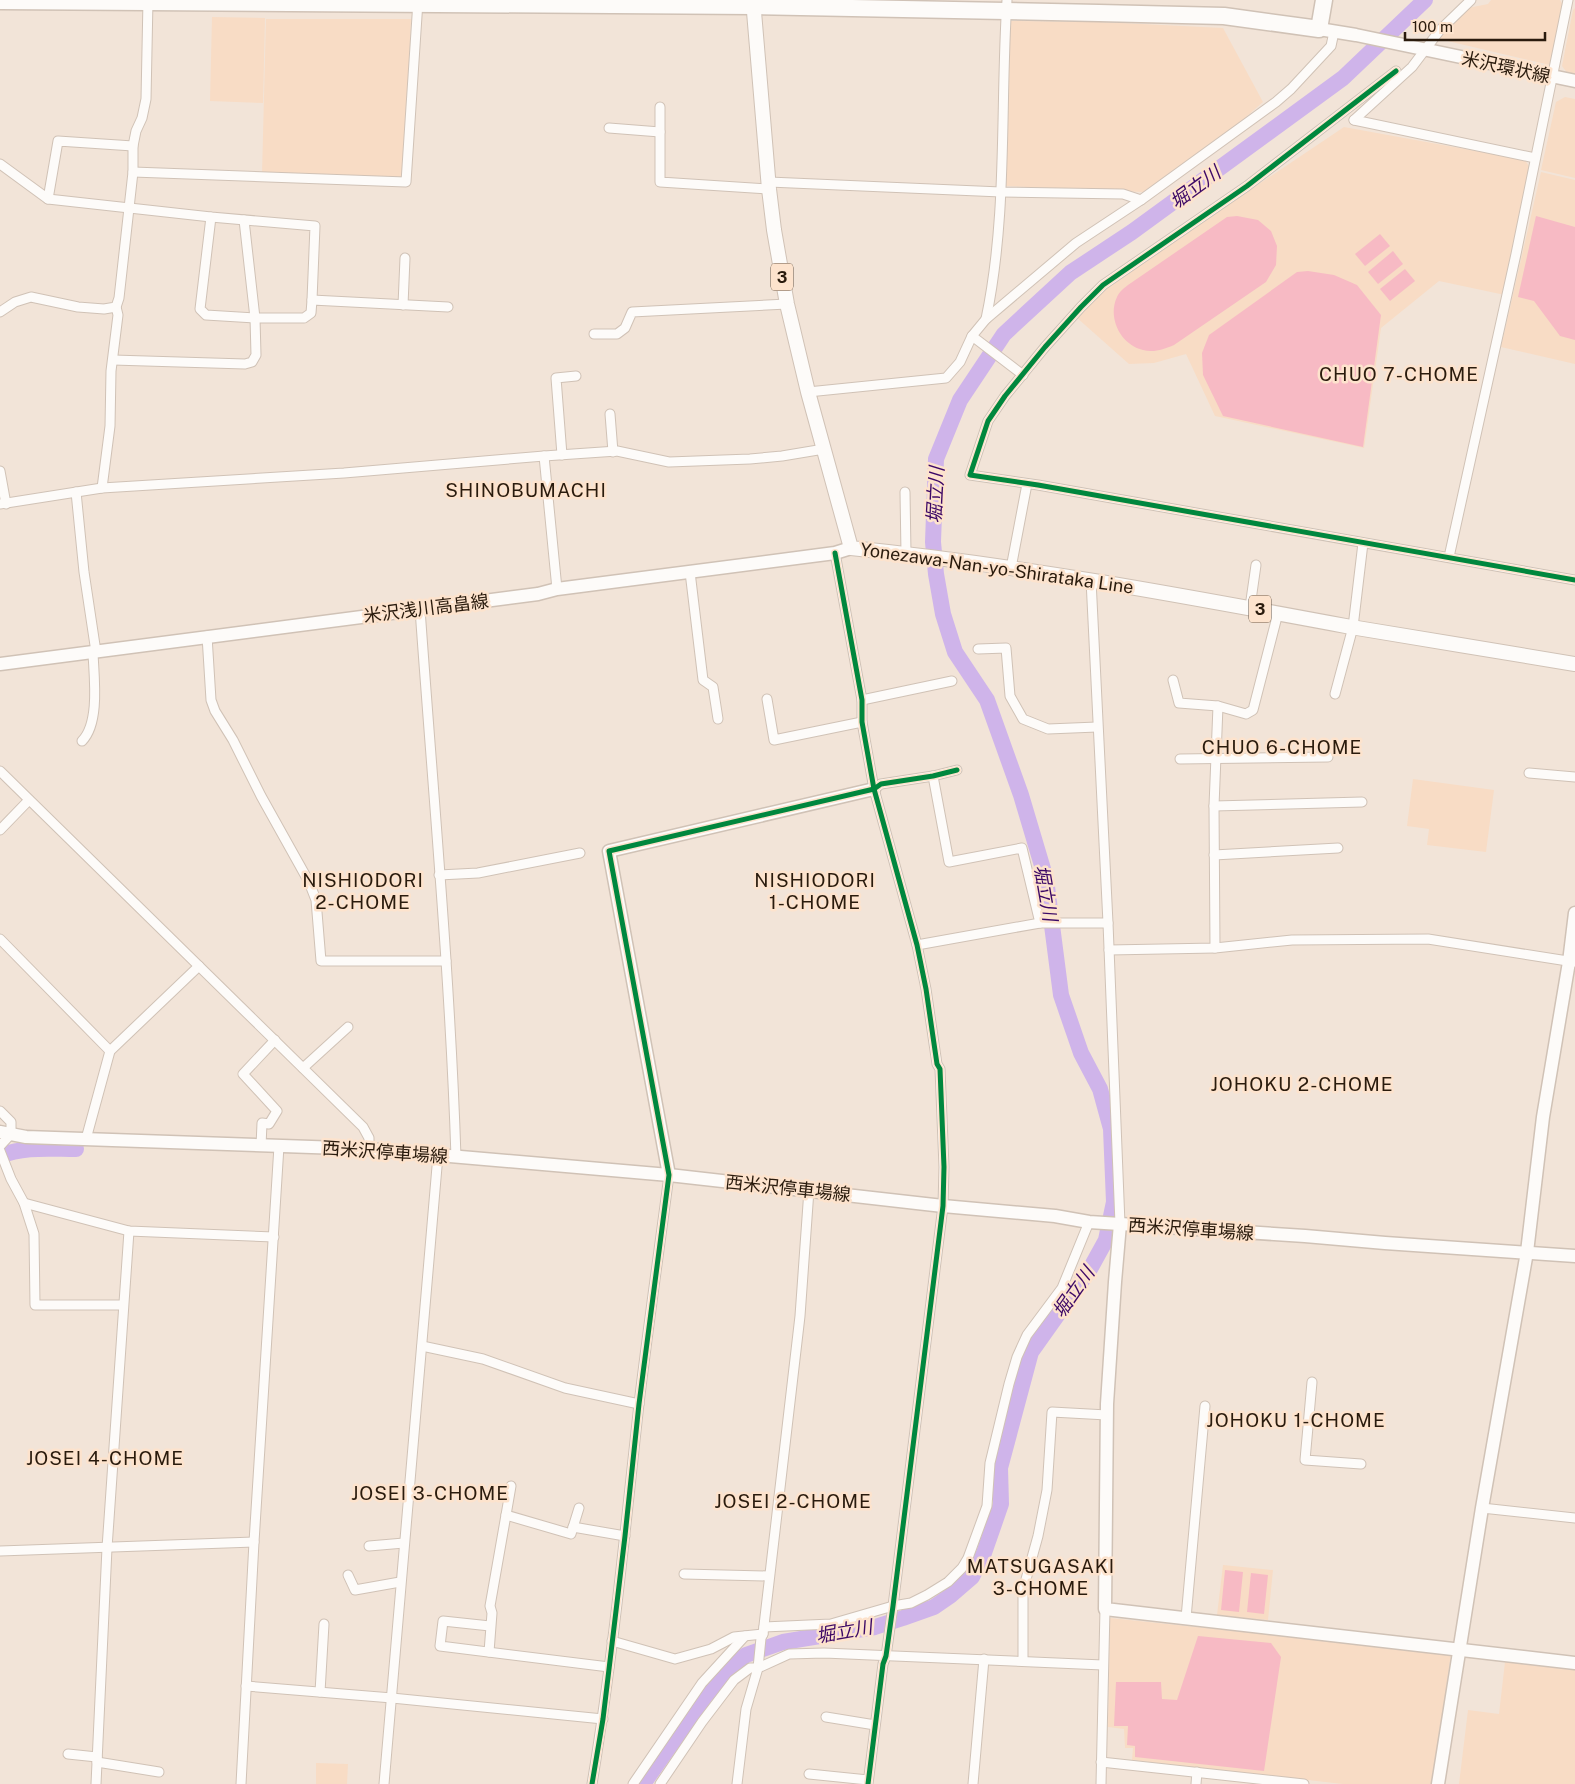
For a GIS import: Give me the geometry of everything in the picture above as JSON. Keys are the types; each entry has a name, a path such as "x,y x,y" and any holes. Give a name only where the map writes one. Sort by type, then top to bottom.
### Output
{"highway":[{"path":"0,1 753,3 1007,6 1224,16 1326,31 1324,0"}],"main road":[{"name":"Yonezawa-Nan-yo-Shirataka Line","path":"753,3 769,186 774,230 787,304 808,392 851,548 945,558 1090,580 1575,664"},
{"name":"米沢環状線","path":"1326,31 1575,81"},
{"name":"米沢浅川高畠線","path":"0,664 538,594 557,589 835,553 851,548"},
{"path":"669,1175 608,851 874,789"},
{"path":"1438,1784 1482,1508 1527,1252 1543,1117 1572,962 1575,913"},
{"name":"西米沢停車場線","path":"6,1133 26,1137 369,1149 669,1175 943,1206 1055,1216 1089,1222 1575,1256"},
{"path":"1119,1224 1107,1415 1105,1610 1575,1663"}],"street":[{"path":"1471,0 1440,30 1412,67 1354,120 1535,158"},
{"path":"1450,557 1516,254 1568,0"},
{"path":"102,488 110,426 111,371 114,360 118,314 116,308 119,298 133,172 133,146 146,99 148,1"},
{"path":"133,172 406,182 418,2"},
{"path":"986,319 993,284 1001,192 1007,6"},
{"path":"808,392 946,378 960,362 986,319 1076,243 1141,200 1292,89 1331,46 1326,31"},
{"path":"1396,71 1247,186 1103,286 1075,314 1005,396 988,421 970,475 1575,580"},
{"path":"660,107 660,182 1123,194 1141,200"},
{"path":"609,128 660,132"},
{"path":"48,199 58,141 133,146"},
{"path":"0,164 48,199 211,217 315,226 311,313 304,318 206,315 200,309 211,217"},
{"path":"114,360 245,364 252,362 256,355 255,318 244,220"},
{"path":"403,305 405,258"},
{"path":"0,312 15,302 32,297 78,307 116,308"},
{"path":"312,300 448,307"},
{"path":"594,334 617,334 625,328 632,312 787,304"},
{"path":"974,337 1022,375"},
{"path":"562,455 556,378 576,376"},
{"path":"610,414 613,452"},
{"path":"0,471 3,504 102,488 344,473 544,456 613,452 669,462 750,459 824,449"},
{"path":"544,456 557,589"},
{"path":"1011,568 1027,484"},
{"path":"76,492 94,652 94,707 89,734 82,741"},
{"path":"905,492 909,554"},
{"path":"1335,694 1353,627 1363,543"},
{"path":"809,1774 868,1782 883,1664 886,1656 893,1609 943,1206 944,1167 940,1069 937,1064 926,989 917,945 874,789 862,722 862,700 835,553"},
{"path":"1250,608 1256,565"},
{"path":"690,572 703,680 713,687 718,719"},
{"path":"1090,580 1108,923 1119,1224"},
{"path":"420,609 446,960 456,1157"},
{"path":"1173,680 1179,704 1218,706 1246,714 1253,710 1278,613"},
{"path":"207,636 211,700 215,711 225,725 261,796 309,882 316,900 321,960 446,960"},
{"path":"978,649 1006,648 1010,696 1023,719 1048,729 1097,727"},
{"path":"862,700 952,681"},
{"path":"767,699 774,740 862,722"},
{"path":"1215,948 1214,806 1218,706"},
{"path":"1180,760 1328,757"},
{"path":"874,789 881,784 933,776 957,770"},
{"path":"0,771 363,1127 368,1138 369,1149"},
{"path":"1529,773 1575,777"},
{"path":"933,776 949,862 1022,848 1040,923"},
{"path":"0,830 29,800"},
{"path":"1214,806 1362,802"},
{"path":"1214,855 1338,848"},
{"path":"439,875 478,873 580,853"},
{"path":"917,945 1040,923 1108,923"},
{"path":"0,939 110,1051"},
{"path":"1109,950 1215,948 1292,940 1428,939 1572,962"},
{"path":"86,1139 110,1051 199,966"},
{"path":"303,1068 348,1028"},
{"path":"261,1146 262,1123 269,1124 277,1111 243,1074 275,1040"},
{"path":"0,1111 11,1122 0,1146"},
{"path":"241,1784 279,1146"},
{"path":"0,1151 11,1179 24,1203 34,1234 35,1305 123,1305"},
{"path":"384,1784 438,1155"},
{"path":"592,1784 603,1719 626,1536 639,1404 669,1175"},
{"path":"737,1784 746,1709 758,1666 763,1633 800,1316 809,1190"},
{"path":"24,1203 129,1231 274,1237"},
{"path":"612,1641 675,1659 711,1649 734,1637 831,1624 893,1609 911,1603 948,1582 962,1568 968,1558 987,1506 990,1463 1017,1357 1027,1335 1062,1288 1089,1222"},
{"path":"96,1784 107,1548 129,1231"},
{"path":"422,1346 483,1359 565,1388 639,1404"},
{"path":"1312,1382 1305,1460 1362,1464"},
{"path":"1186,1618 1205,1406"},
{"path":"1023,1661 1023,1590 1038,1536 1047,1490 1052,1412 1107,1415"},
{"path":"489,1652 492,1613 490,1606 510,1486"},
{"path":"506,1515 571,1534 579,1508"},
{"path":"1482,1508 1575,1518"},
{"path":"573,1527 626,1536"},
{"path":"0,1551 254,1542"},
{"path":"369,1546 404,1544"},
{"path":"684,1574 769,1576"},
{"path":"348,1575 355,1590 400,1582"},
{"path":"1101,1784 1102,1665 1105,1610"},
{"path":"490,1626 443,1621 440,1646 609,1667"},
{"path":"320,1692 324,1624"},
{"path":"633,1784 702,1684 745,1636"},
{"path":"660,1784 702,1722 734,1680 750,1668 789,1654 824,1653 1102,1665"},
{"path":"973,1784 984,1659"},
{"path":"246,1686 603,1719"},
{"path":"826,1717 875,1726"},
{"path":"68,1754 159,1772"},
{"path":"1101,1762 1304,1784"},
{"path":"1196,1784 1197,1772"}],"shaded area":[{"path":"1491,0 1560,0 1564,7 1550,65 1439,39 1468,8 1488,4"},
{"path":"1575,8 1575,76 1568,74 1562,66 1573,10"},
{"path":"212,17 265,18 263,103 210,101"},
{"path":"266,19 411,19 405,181 262,174"},
{"path":"1008,21 1101,22 1223,28 1263,102 1236,126 1143,192 1004,186"},
{"path":"1565,97 1575,99 1575,178 1541,170 1556,102"},
{"path":"1344,127 1525,160 1530,168 1505,295 1439,281 1381,328 1364,448 1215,416 1186,354 1154,363 1129,364 1076,317 1104,288"},
{"path":"1541,172 1575,180 1575,364 1501,347"},
{"path":"1237,216 1258,220 1271,231 1277,246 1276,265 1266,282 1174,345 1151,351 1143,350 1128,343 1122,337 1115,322 1114,305 1120,292 1227,217"},
{"path":"1536,216 1575,227 1575,340 1560,336 1534,301 1518,297"},
{"path":"1380,234 1390,246 1365,266 1355,254"},
{"path":"1393,251 1403,264 1378,284 1368,272"},
{"path":"1405,269 1415,281 1390,301 1380,289"},
{"path":"1308,271 1334,275 1357,285 1381,315 1363,447 1223,416 1203,375 1202,353 1209,335 1297,272"},
{"path":"1413,779 1494,790 1486,852 1427,845 1429,829 1407,826"},
{"path":"1223,1565 1273,1570 1268,1620 1217,1615"},
{"path":"1225,1570 1243,1572 1239,1612 1221,1610"},
{"path":"1251,1573 1268,1575 1264,1614 1247,1612"},
{"path":"1110,1618 1451,1654 1432,1784 1343,1784 1132,1760 1133,1748 1125,1748 1124,1729 1108,1727"},
{"path":"1198,1636 1271,1643 1281,1657 1264,1771 1135,1757 1135,1746 1127,1745 1128,1726 1114,1726 1116,1682 1161,1682 1162,1699 1177,1700"},
{"path":"1505,1662 1575,1670 1575,1784 1459,1784 1468,1710 1499,1714"},
{"path":"316,1763 348,1764 347,1784 316,1784"}],"waterway":[{"name":"堀立川","path":"643,1784 706,1695 727,1670 746,1655 783,1642 875,1627 903,1618 934,1607 972,1577 984,1553 1001,1504 1000,1468 1031,1352 1090,1269 1106,1240 1114,1202 1111,1129 1100,1089 1081,1053 1061,995 1046,879 1021,795 987,700 955,652 943,614 936,574 933,542 936,459 960,400 1004,334 1070,273 1132,232 1343,78 1425,0"},
{"path":"0,1156 28,1149 76,1149"}],"cycle path":[{"path":"1396,71 1247,186 1103,285 1045,347 1005,396 988,421 970,475 1038,485 1575,580"},
{"path":"835,553 862,700 862,722 874,789 917,945 926,989 937,1064 940,1069 944,1167 943,1206 893,1606 886,1656 883,1664 868,1784"},
{"path":"592,1784 603,1719 639,1404 669,1175 609,851 874,789 881,784 933,776 957,770"}],"district":[{"name":"CHUO 7-CHOME","path":"1399,374"},
{"name":"SHINOBUMACHI","path":"526,490"},
{"name":"CHUO 6-CHOME","path":"1282,747"},
{"name":"NISHIODORI 2-CHOME","path":"363,891"},
{"name":"NISHIODORI 1-CHOME","path":"815,891"},
{"name":"JOHOKU 2-CHOME","path":"1302,1084"},
{"name":"JOHOKU 1-CHOME","path":"1296,1420"},
{"name":"JOSEI 4-CHOME","path":"105,1458"},
{"name":"JOSEI 3-CHOME","path":"430,1493"},
{"name":"JOSEI 2-CHOME","path":"793,1501"},
{"name":"MATSUGASAKI 3-CHOME","path":"1041,1577"}]}
